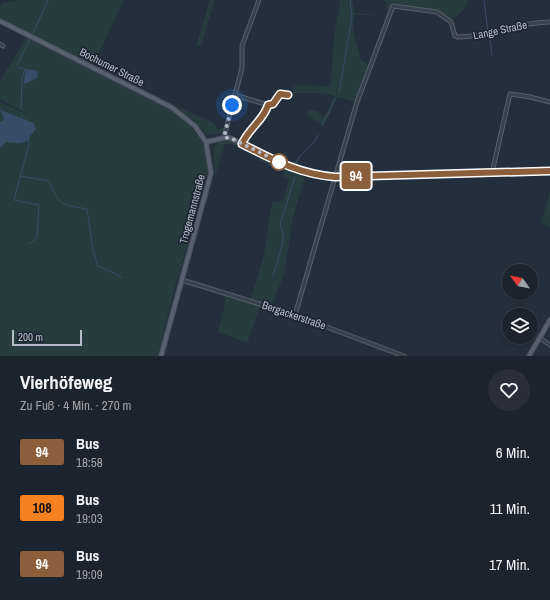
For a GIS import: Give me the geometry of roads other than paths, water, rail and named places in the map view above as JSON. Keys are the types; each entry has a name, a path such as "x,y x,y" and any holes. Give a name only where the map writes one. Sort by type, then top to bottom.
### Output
{"main road":[{"name":"Bochumer Straße","path":"0,20 171,108 195,126 206,142"},
{"path":"206,142 224,137 296,170 316,175 335,177 550,171"},
{"name":"Trogemannstraße","path":"161,356 211,173 206,142"},
{"path":"529,356 550,320"}],"street":[{"path":"224,137 242,68 242,46 259,0"},
{"name":"Lange Straße","path":"335,177 357,102 393,6 437,12 451,22 455,36 457,37 488,34 534,22 550,22"},
{"path":"235,95 268,105 273,104 280,94 288,95"},
{"path":"492,173 510,94 550,102"},
{"path":"242,144 248,133 267,111 268,105"},
{"path":"295,315 335,177"},
{"name":"Bergackerstraße","path":"182,280 295,315 404,356"},
{"path":"540,338 550,345"}],"water":[{"path":"26,69 38,71 37,78 22,84 24,82"},
{"path":"0,108 3,111 34,123 36,129 30,136 29,141 19,143 6,142 0,148 0,122 4,120"}],"waterway":[{"path":"35,29 48,0"},
{"path":"339,93 352,17 350,0"},
{"path":"484,0 488,32"},
{"path":"490,37 492,55"},
{"path":"17,65 30,39"},
{"path":"17,67 25,69 22,78 21,109"},
{"path":"322,125 336,98"},
{"path":"295,166 297,161 318,135"},
{"path":"28,141 29,144 14,200 39,205 37,238 29,244"},
{"path":"20,176 49,181 59,200 66,205 87,209 93,250 98,266 122,278"},
{"path":"273,277 283,242 283,234 280,224 295,177"}]}
